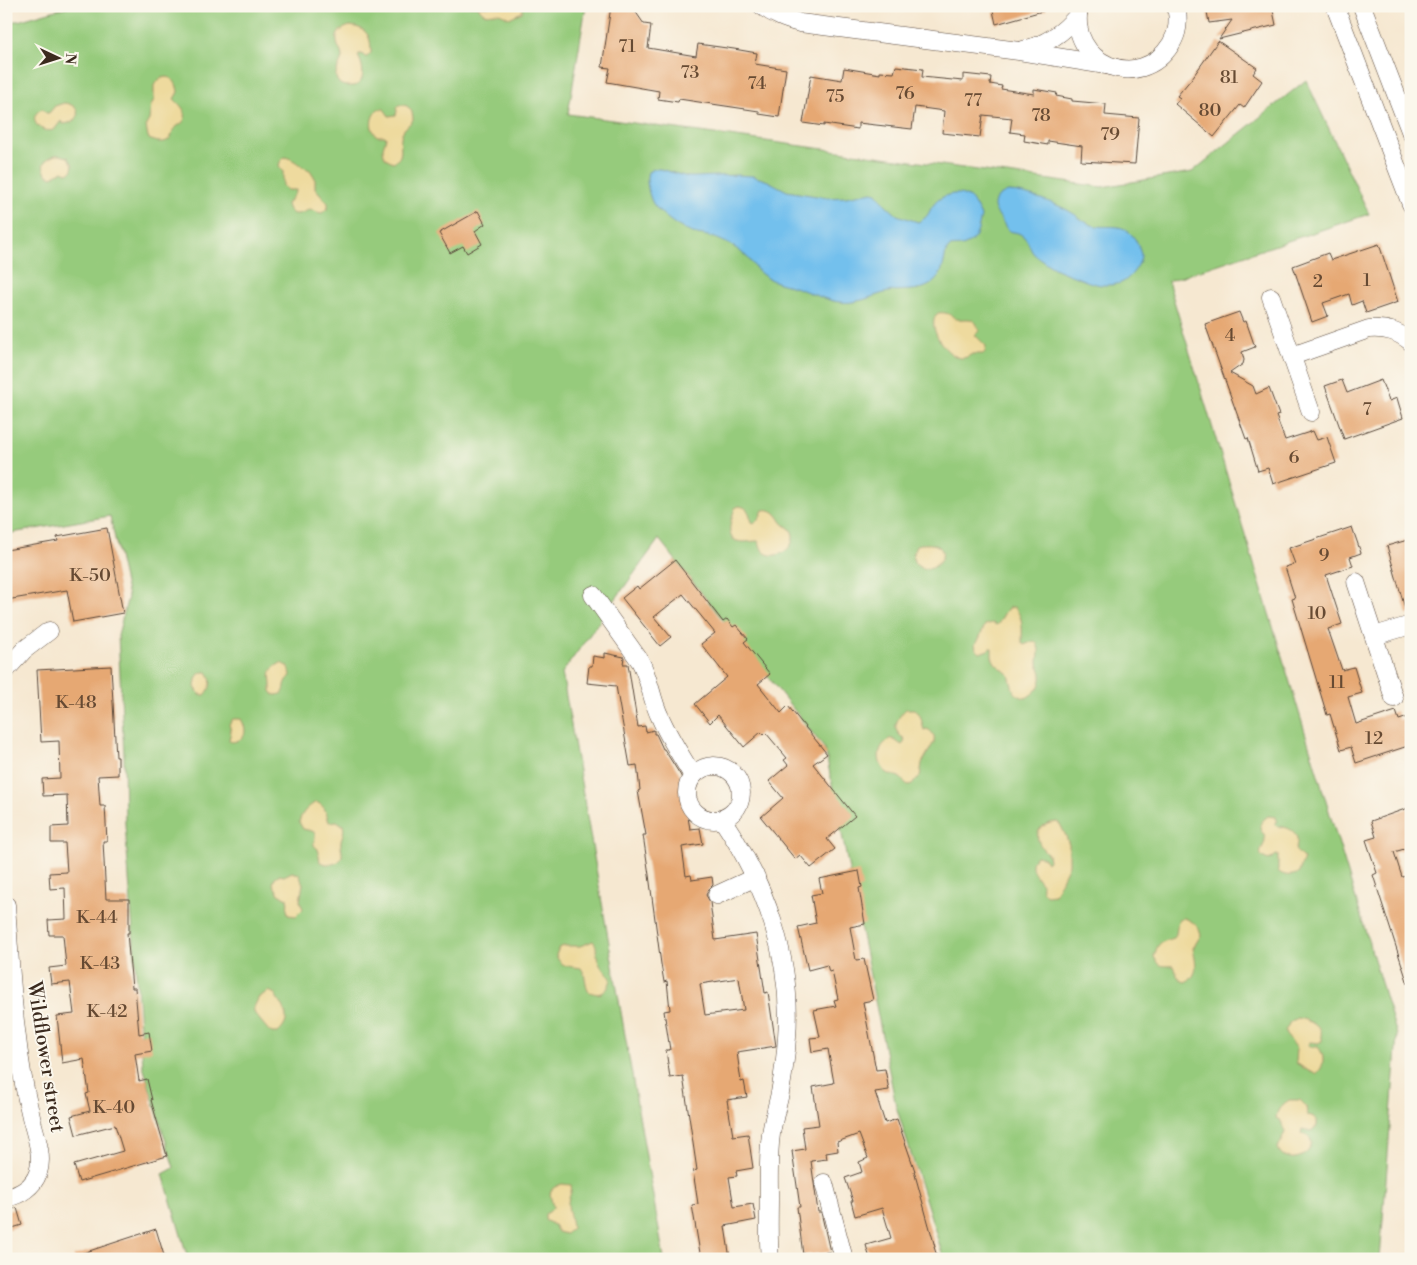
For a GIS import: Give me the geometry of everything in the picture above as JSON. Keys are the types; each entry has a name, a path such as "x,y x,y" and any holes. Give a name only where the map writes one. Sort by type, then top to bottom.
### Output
{"street":[{"path":"762,6 786,20 800,23 1106,64"},
{"path":"1078,10 1078,27 1081,39 1087,49 1106,64 1118,69 1132,69 1145,66 1157,60 1174,40 1178,13 1176,6"},
{"path":"1335,6 1411,204"},
{"path":"1362,6 1411,133"},
{"path":"1019,51 1052,39 1066,28 1078,10"},
{"path":"1271,297 1311,412"},
{"path":"1292,356 1369,329 1382,328 1393,331 1411,342"},
{"path":"1356,582 1394,698"},
{"path":"594,595 645,670 660,718 693,776"},
{"path":"1374,636 1411,625"},
{"path":"6,670 24,650 49,631"},
{"path":"708,766 726,768 734,774 739,782 741,790 737,808 730,815 722,819 705,819 698,815 688,800 688,783 693,776 708,766"},
{"path":"722,819 756,877 769,911 781,955 785,982 787,1036 780,1091 769,1149 770,1259"},
{"path":"717,895 756,877"},
{"name":"Wildflower street","path":"6,905 17,1042 27,1100 40,1156 38,1173 29,1187 16,1196 6,1198"},
{"path":"824,1183 844,1259"}],"green space":[{"path":"70,6 586,6 568,114 1102,187 1192,172 1306,80 1369,214 1168,281 1397,1035 1380,1259 944,1259 896,1106 825,749 659,539 562,673 664,1259 188,1259 163,1174 174,1168 143,1066 125,824 124,755 118,635 128,597 110,516 6,534 6,21 18,21"}],"sand":[{"path":"478,6 523,6 522,12 509,18 499,13 484,13"},
{"path":"350,26 365,31 369,38 371,53 367,57 359,54 363,70 362,80 355,85 347,86 339,83 336,76 342,57 337,42 337,35 341,30"},
{"path":"167,77 172,79 176,85 178,92 174,99 185,112 185,119 175,129 169,140 158,142 149,139 146,125 154,100 154,85 161,78"},
{"path":"64,103 70,104 77,110 73,121 63,124 61,121 54,130 48,131 36,124 35,116 42,109 49,113 55,106"},
{"path":"399,105 410,108 413,120 402,133 401,154 393,162 385,158 383,151 386,137 377,136 374,133 372,122 373,115 378,109 384,109 389,116 396,115 396,107"},
{"path":"55,155 68,157 73,165 71,172 63,171 52,177 47,175 44,163"},
{"path":"284,157 310,170 315,178 315,188 328,203 328,208 322,213 310,209 296,214 288,209 287,204 296,190 288,190 283,186 283,171 279,166"},
{"path":"938,313 948,314 956,319 973,320 979,331 975,335 986,346 985,352 962,358 950,353 935,333 934,318"},
{"path":"739,506 747,509 754,523 759,519 763,510 774,512 792,532 793,538 789,548 780,554 769,555 763,551 758,541 742,542 733,539 730,531 731,521 735,508"},
{"path":"916,545 936,545 942,551 941,559 933,568 923,569 915,564 914,550"},
{"path":"1014,607 1021,619 1022,643 1024,645 1034,641 1039,649 1040,683 1035,691 1026,698 1015,693 1009,675 995,663 992,657 992,648 980,653 976,649 975,644 985,625 992,623 997,625 1008,608"},
{"path":"281,663 289,667 291,675 286,681 284,692 274,695 271,691 270,675 273,669"},
{"path":"203,672 207,672 209,675 210,684 209,690 205,695 200,695 195,687 198,676"},
{"path":"906,709 914,709 919,713 924,730 931,731 934,740 922,763 920,777 908,785 899,777 885,771 879,760 881,748 889,739 902,745 904,743 905,739 896,730 896,723"},
{"path":"233,719 241,719 245,731 243,737 232,742 229,740 231,731 229,724"},
{"path":"316,802 324,808 329,822 337,821 343,825 342,857 334,864 320,862 318,849 314,844 315,833 303,829 299,822 306,810"},
{"path":"1268,816 1276,817 1277,821 1274,824 1276,826 1286,828 1296,835 1297,844 1295,850 1304,859 1299,873 1288,875 1278,871 1278,854 1269,860 1261,856 1265,837 1260,826"},
{"path":"1057,822 1060,824 1069,845 1069,865 1056,892 1047,895 1044,893 1042,884 1033,870 1032,863 1036,856 1043,857 1047,863 1049,861 1048,854 1039,843 1038,834 1044,826"},
{"path":"292,872 299,874 303,884 300,901 303,909 296,916 288,915 287,898 279,894 273,884 275,877 279,875 284,876"},
{"path":"1184,918 1195,924 1201,935 1193,948 1196,963 1195,972 1185,982 1178,977 1174,966 1161,965 1154,957 1160,943 1174,938 1179,919"},
{"path":"593,941 599,962 611,978 606,990 597,994 588,991 581,968 563,964 556,955 559,948 564,946 580,946"},
{"path":"269,991 275,994 286,1017 283,1028 278,1033 269,1031 253,1009 259,997"},
{"path":"1297,1018 1311,1022 1318,1028 1322,1036 1322,1041 1318,1043 1310,1042 1308,1044 1309,1047 1318,1047 1322,1054 1321,1068 1316,1074 1296,1063 1297,1048 1286,1035 1285,1031 1290,1022"},
{"path":"1289,1100 1300,1100 1306,1106 1307,1115 1317,1120 1317,1126 1311,1131 1302,1129 1301,1134 1309,1136 1312,1143 1305,1154 1296,1158 1283,1155 1278,1148 1285,1132 1281,1121 1276,1118 1277,1112"},
{"path":"562,1184 571,1185 568,1204 572,1228 566,1234 558,1232 554,1225 545,1220 545,1214 553,1208 550,1193 553,1188"}],"water":[{"path":"654,169 688,177 753,176 787,191 828,198 872,192 877,193 897,215 918,222 927,216 938,200 949,195 958,194 972,200 981,217 978,232 972,241 965,245 947,249 941,272 932,284 919,289 893,291 853,302 838,302 770,279 758,271 743,253 731,245 711,237 692,233 674,223 662,214 651,198 647,184 647,175 648,172"},
{"path":"1008,192 1015,192 1048,201 1092,225 1118,227 1127,230 1135,238 1140,249 1141,258 1138,265 1126,280 1114,285 1088,282 1051,266 1033,253 1024,237 1007,229 996,212 994,208 995,201"}],"building":[{"path":"611,6 636,6 635,11 644,24 651,25 648,48 696,56 698,44 734,49 757,53 755,64 786,69 779,117 759,114 759,111 679,99 678,102 658,99 659,91 607,82 610,68 602,67"},
{"path":"992,6 1046,6 1046,10 996,24"},
{"path":"1206,6 1272,6 1276,25 1219,39 1232,20 1209,23"},
{"path":"1218,41 1257,68 1253,74 1262,81 1244,108 1240,105 1214,137 1175,104 1180,98 1177,96"},
{"path":"896,66 923,69 922,77 963,81 963,74 991,77 990,84 1002,86 1001,89 1034,94 1034,89 1057,93 1056,96 1072,99 1072,101 1106,104 1105,115 1139,118 1135,164 1081,161 1082,146 1048,141 1048,145 1024,141 1025,134 1010,132 1012,118 983,115 980,137 942,133 944,111 915,107 912,129 858,123 858,129 803,123 811,75 842,80 844,68 880,74 880,72 894,73"},
{"path":"478,211 485,224 475,231 482,244 467,253 463,246 450,253 439,233"},
{"path":"1379,244 1398,302 1366,313 1362,301 1352,305 1349,294 1323,303 1328,316 1312,322 1293,266 1328,253 1331,260"},
{"path":"1239,312 1243,322 1246,321 1255,347 1242,352 1243,364 1230,373 1253,386 1256,394 1269,388 1279,415 1276,416 1285,440 1313,431 1317,440 1327,437 1336,463 1273,484 1268,468 1258,471 1248,438 1246,439 1205,324"},
{"path":"1342,380 1347,393 1381,380 1389,401 1397,398 1403,418 1344,439 1325,386"},
{"path":"1352,527 1361,553 1350,557 1353,566 1326,575 1342,624 1328,629 1342,670 1354,667 1362,693 1348,697 1356,724 1396,711 1399,720 1411,716 1411,745 1356,763 1351,747 1341,750 1330,714 1327,715 1292,599 1295,598 1285,567 1295,564 1289,548"},
{"path":"107,528 123,613 73,622 67,590 6,600 6,550 58,541 57,537"},
{"path":"1411,539 1411,614 1407,615 1387,546"},
{"path":"675,560 723,622 727,619 733,627 736,625 748,639 744,642 770,674 758,684 781,713 788,706 827,754 813,764 855,816 827,839 835,849 811,868 800,855 795,859 761,817 783,798 769,781 788,765 784,760 787,758 766,733 764,735 761,732 744,747 718,715 710,723 695,704 727,677 701,644 715,633 683,594 654,617 671,637 660,646 622,598 637,586 639,589"},
{"path":"605,653 624,657 623,664 628,664 638,727 645,726 646,732 654,730 654,734 656,734 663,749 681,776 690,829 700,828 703,844 682,847 686,876 691,875 692,880 712,877 713,885 706,895 710,902 715,940 756,934 765,993 768,992 776,1046 737,1052 741,1082 744,1081 747,1097 727,1100 733,1136 748,1134 753,1168 736,1171 737,1176 729,1177 734,1207 753,1204 756,1220 725,1226 730,1259 701,1259 692,1205 698,1204 693,1171 697,1170 683,1076 670,1078 666,1050 670,1050 664,1011 670,1010 667,981 664,982 661,964 643,835 646,835 638,791 640,790 637,765 630,766 616,686 587,683 589,666 592,666 593,656 605,658","holes":["739,978 744,1010 705,1015 700,984"]},
{"path":"111,666 118,775 98,776 100,806 105,806 107,841 103,841 106,899 129,899 129,933 127,933 132,988 135,988 139,1034 149,1032 152,1051 135,1054 139,1081 147,1079 167,1156 79,1182 74,1165 123,1151 115,1125 76,1135 71,1116 90,1111 86,1094 89,1093 84,1059 62,1063 57,1016 74,1014 70,982 51,984 49,968 66,966 63,935 49,935 48,920 66,919 65,888 50,889 49,873 67,872 65,843 51,843 51,827 68,826 67,795 43,796 42,779 60,778 59,741 41,742 37,670"},
{"path":"1411,807 1411,847 1394,852 1402,877 1411,875 1411,984 1408,984 1373,875 1377,873 1366,840 1376,837 1371,821"},
{"path":"859,871 862,887 859,888 865,924 850,927 856,960 864,959 873,1000 863,1002 876,1070 885,1069 889,1090 875,1092 885,1123 897,1119 915,1171 938,1259 870,1259 866,1245 891,1238 882,1208 855,1216 851,1201 853,1201 845,1178 862,1172 859,1162 868,1158 859,1134 837,1142 838,1151 826,1153 827,1159 811,1161 818,1212 821,1212 830,1252 803,1255 797,1207 800,1207 792,1151 805,1149 802,1127 819,1125 813,1087 834,1083 828,1049 812,1052 810,1038 820,1037 814,1010 836,1006 834,1000 838,999 832,971 829,972 827,965 808,970 798,927 816,923 811,895 822,893 819,879"},
{"path":"17,1208 22,1225 6,1230 6,1211"},
{"path":"156,1229 165,1259 74,1259 74,1256"}]}
